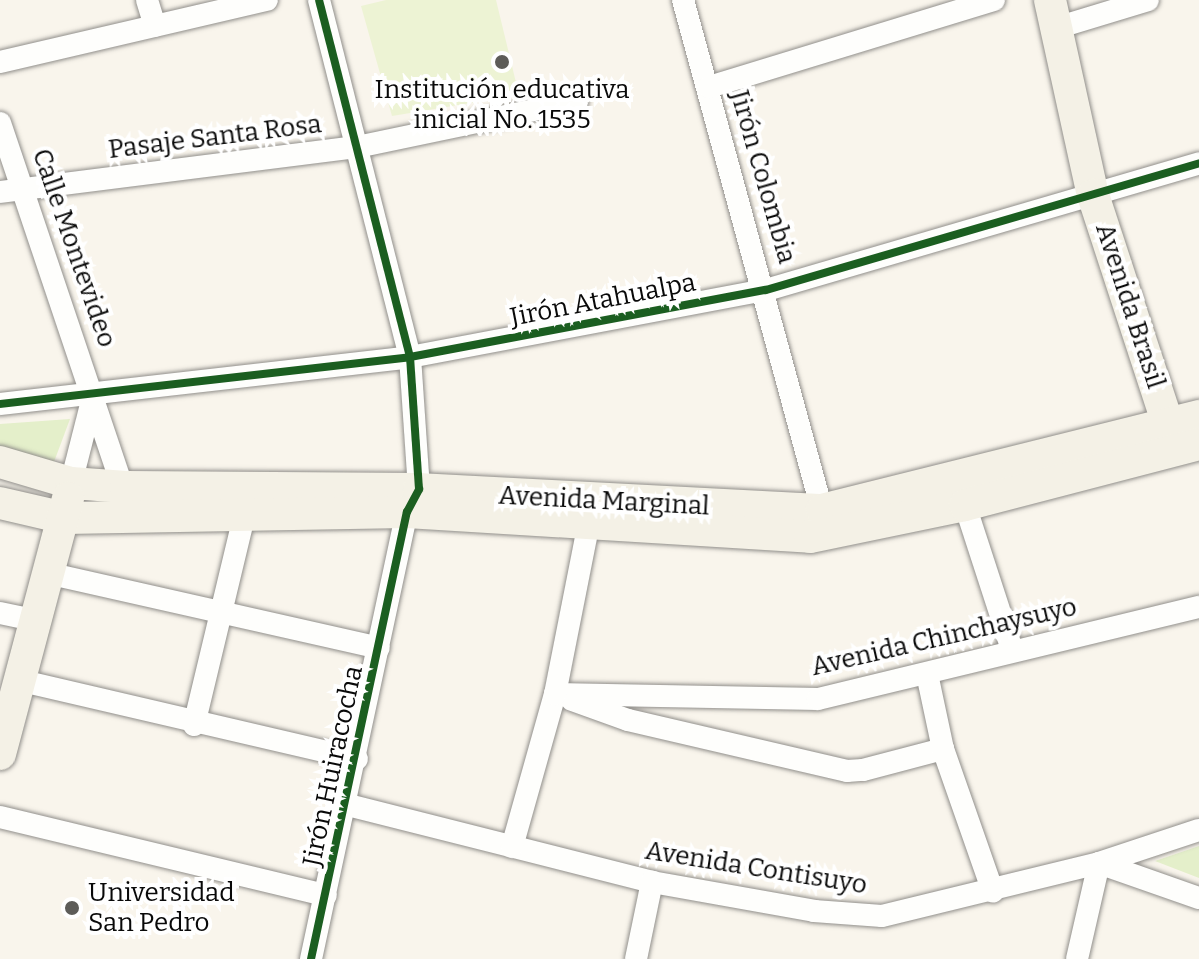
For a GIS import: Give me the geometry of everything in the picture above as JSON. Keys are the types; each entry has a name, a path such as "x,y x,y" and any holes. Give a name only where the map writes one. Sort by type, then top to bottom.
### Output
{"main road":[{"name":"Avenida Brasil","path":"1053,14 1093,195 1184,420"},
{"name":"Avenida Marginal","path":"0,503 65,518 126,501 413,500 822,510 1184,420"},
{"name":"Avenida Marginal","path":"0,462 174,518 413,500 588,527 810,537 965,505 1199,444"},
{"path":"0,754 32,620 65,518 71,483"}],"street":[{"path":"147,0 155,26"},
{"path":"0,62 267,0"},
{"name":"Jirón Huiracocha","path":"311,959 348,805 379,648 413,500 410,357 319,0"},
{"name":"Jirón Colombia","path":"683,0 766,290 822,510"},
{"path":"709,87 994,0"},
{"path":"1053,14 1148,0"},
{"name":"Pasaje Santa Rosa","path":"0,192 357,147 577,101"},
{"name":"Calle Montevideo","path":"0,123 26,188 94,392 126,501"},
{"name":"Jirón Atahualpa","path":"0,404 410,357 766,290 1199,163"},
{"path":"71,483 94,392"},
{"path":"965,505 1012,650"},
{"path":"194,725 245,512"},
{"path":"512,847 555,694 588,527"},
{"path":"47,573 222,610 379,648"},
{"name":"Avenida Chinchaysuyo","path":"555,694 818,699 1199,607"},
{"path":"0,613 32,620"},
{"path":"927,674 943,749 993,892"},
{"path":"18,680 194,725 357,759"},
{"path":"555,694 628,720 847,771 943,749"},
{"name":"Avenida Contisuyo","path":"348,805 652,882 814,911 882,916 993,892 1099,863 1199,830"},
{"path":"0,817 326,895"},
{"path":"1077,959 1099,863 1199,898"},
{"path":"636,959 652,882"}],"green space":[{"path":"386,0 496,0 519,95 392,116 361,6"},
{"path":"70,419 48,478 0,462 0,424"},
{"path":"1199,846 1199,878 1155,861"}],"cycle path":[{"path":"311,959 407,512 419,489 410,357 319,0"},
{"path":"0,404 410,357 766,290 1199,163"}],"place":[{"name":"Institución educativa inicial No. 1535","path":"502,62"},
{"name":"Universidad San Pedro","path":"72,908"}]}
